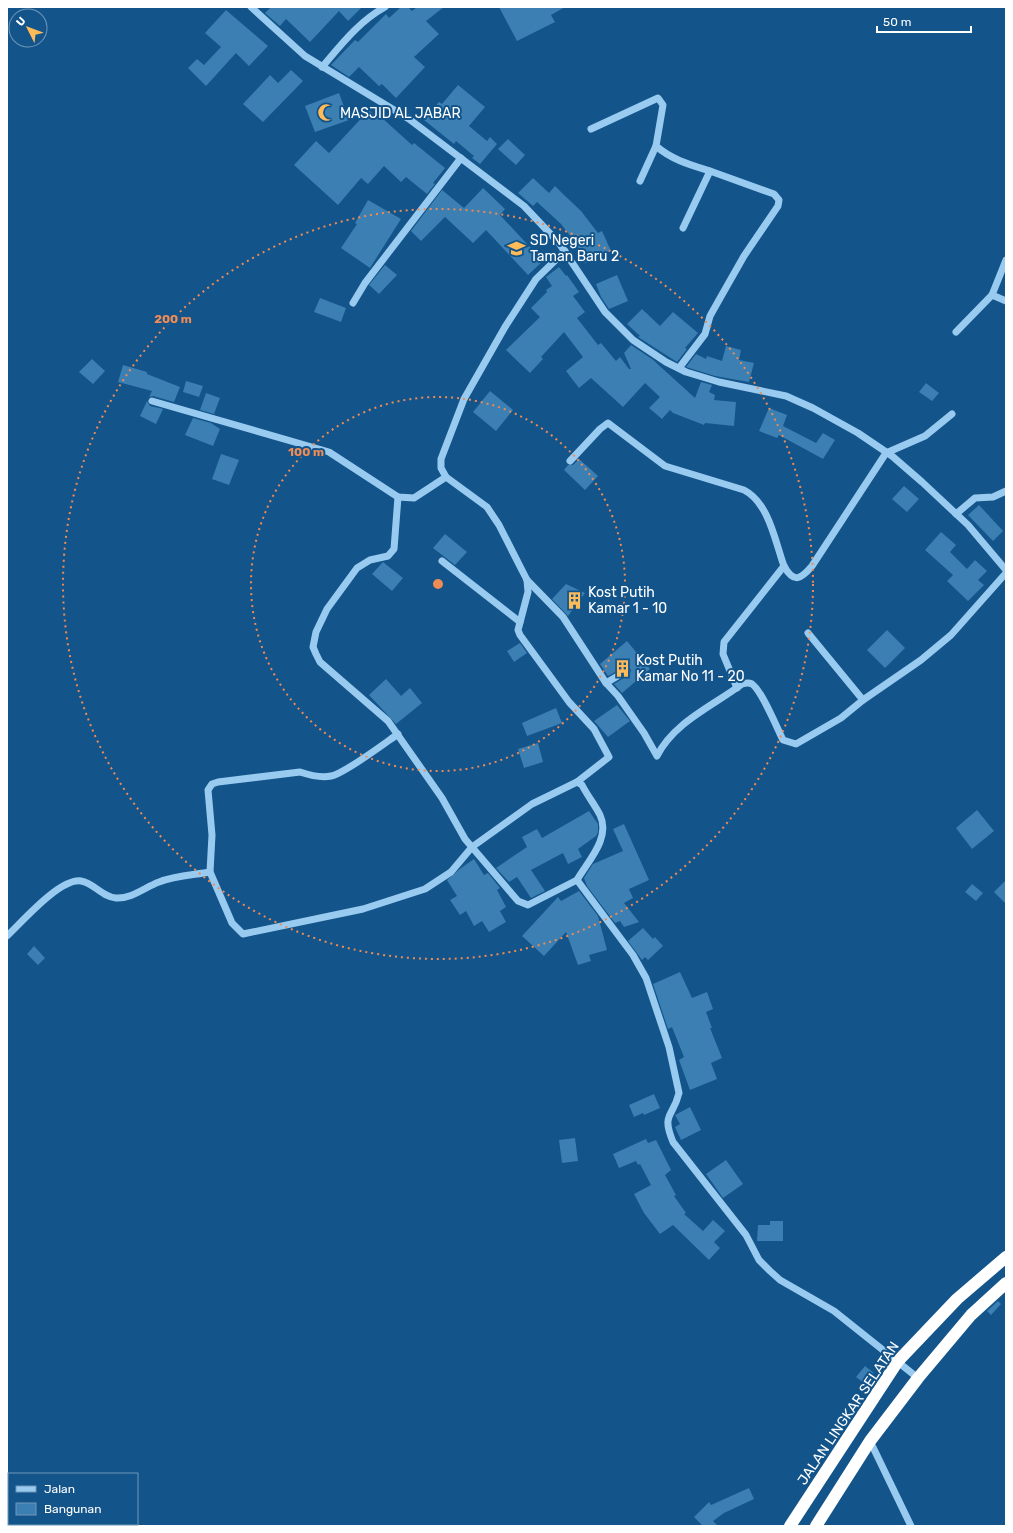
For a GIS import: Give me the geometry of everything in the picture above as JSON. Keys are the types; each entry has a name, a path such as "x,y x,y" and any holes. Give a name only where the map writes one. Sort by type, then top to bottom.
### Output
{"highway":[{"name":"JALAN LINGKAR SELATAN","path":"790,1526 898,1362 957,1299 1006,1257"},
{"path":"816,1526 870,1441 918,1378 971,1315 1006,1283"}],"street":[{"path":"251,7 290,44 322,68 409,119 524,206 547,229 565,251 605,312 633,340 679,368 703,377 763,390 793,399 840,423 886,454 922,482 956,514 1006,571 951,635 921,660 863,700 841,718 796,744 784,740 765,702 753,685 749,683 742,684 684,724 657,756 618,696 606,683 563,617 527,580 499,525 487,507 446,477 441,468 441,459 464,399 477,375 527,290 536,279 565,251"},
{"path":"322,68 354,30 384,7"},
{"path":"590,129 658,98 663,105 656,146 640,180"},
{"path":"656,146 675,159 774,194 778,197 779,202 744,256 710,316 705,334 679,368"},
{"path":"354,303 365,283 460,158"},
{"path":"683,228 710,171"},
{"path":"956,332 992,295 1006,260"},
{"path":"992,295 1006,301"},
{"path":"152,401 329,452 398,497 414,498 446,477"},
{"path":"570,461 603,426 608,423 665,466 753,494 762,506 784,566 793,577 798,578 805,574 886,454 925,436 952,414"},
{"path":"956,514 975,498 993,497 1006,491"},
{"path":"398,497 394,550 388,556 370,560 357,568 327,609 316,632 313,647 320,662 388,722 398,734 442,798 464,839 518,901 524,904 528,905 533,903 577,880 601,841 603,823 600,814 582,785 577,782"},
{"path":"442,561 520,622"},
{"path":"737,688 723,654 724,642 784,566"},
{"path":"398,734 342,771 331,776 308,775 300,772 212,784 208,790 212,834 210,872 232,923 243,934 363,908 425,889 451,872 472,847 532,804 577,782 608,756 594,729 569,702 520,635 518,630 528,592 527,580"},
{"path":"808,633 863,700"},
{"path":"606,683 626,671"},
{"path":"7,936 54,892 73,881 83,881 104,895 117,898 140,892 159,882 210,872"},
{"path":"577,880 633,956 646,978 668,1047 679,1093 677,1100 667,1118 667,1126 673,1142 746,1235 759,1260 770,1271 780,1280 834,1312 918,1378"},
{"path":"870,1441 911,1526"}],"building":[{"path":"271,7 362,7 348,21 339,11 310,42 286,19 280,26 265,13"},
{"path":"401,7 408,7 412,11 417,7 444,7 426,21 439,34 414,57 425,67 396,98 382,84 379,86 359,67 349,77 331,65 355,40 358,42 386,14 389,18"},
{"path":"499,7 565,7 551,15 555,22 517,41"},
{"path":"226,10 268,46 249,66 236,53 206,86 188,68 197,59 204,65 221,47 205,33"},
{"path":"291,70 303,81 263,122 243,104 270,75 278,83"},
{"path":"458,85 485,107 469,126 487,141 490,137 497,144 480,164 472,158 474,156 456,141 454,144 424,120 439,102 442,104"},
{"name":"MASJID AL JABAR","path":"339,93 349,120 315,132 305,106"},
{"path":"369,110 379,119 381,117 412,145 414,143 445,168 433,183 435,184 427,194 406,177 401,182 384,166 368,184 361,178 338,205 294,165 316,141 329,153"},
{"path":"508,139 525,155 516,165 498,149"},
{"path":"533,178 549,193 555,186 581,211 598,233 602,231 611,251 585,263 577,245 561,224 537,202 533,206 518,193"},
{"path":"483,188 505,209 500,215 543,261 528,275 486,230 473,243 445,217 421,241 411,231 442,190 464,208"},
{"path":"368,200 401,219 370,268 341,248 357,224 355,223"},
{"path":"385,265 397,275 379,294 369,285"},
{"path":"559,267 566,276 567,275 579,292 573,296 585,312 577,318 598,345 601,343 616,361 620,357 629,369 631,369 624,353 631,345 652,359 695,398 701,382 712,385 709,392 715,395 714,400 736,402 734,426 705,423 704,425 673,413 670,410 662,419 649,408 660,397 645,383 623,407 591,378 579,388 566,371 583,357 564,332 541,357 543,359 530,373 506,350 540,317 531,308 547,292 546,290 552,286 546,277"},
{"path":"617,275 628,301 609,309 601,297 596,284"},
{"path":"320,298 346,308 341,322 314,312"},
{"path":"642,309 660,326 673,312 698,333 685,348 687,349 677,362 638,337 640,336 627,324"},
{"path":"726,346 741,350 739,360 754,363 749,382 715,376 686,367 696,354 706,359 707,356 722,361"},
{"path":"92,359 105,371 93,384 79,372"},
{"path":"123,365 147,372 147,374 180,387 174,402 153,396 149,397 152,391 118,382"},
{"path":"186,381 203,386 199,397 183,392"},
{"path":"926,383 939,393 932,401 919,392"},
{"path":"490,391 513,410 496,431 473,412"},
{"path":"206,393 220,398 214,414 200,410"},
{"path":"147,401 150,406 163,409 156,424 140,416"},
{"path":"769,408 787,415 783,426 816,443 823,433 835,440 823,459 779,435 777,438 759,431"},
{"path":"193,418 211,423 220,429 213,446 185,435"},
{"path":"221,454 239,460 229,485 212,479"},
{"path":"579,459 598,476 585,490 564,470 568,465 573,465"},
{"path":"904,486 919,499 907,512 892,499"},
{"path":"979,505 1003,531 993,541 968,515"},
{"path":"941,532 956,545 950,552 967,569 975,560 987,571 978,580 984,585 968,601 947,581 953,575 925,550"},
{"path":"445,534 467,552 455,565 433,548"},
{"path":"383,562 403,578 392,591 372,574"},
{"name":"Kost Putih Kamar 1 - 10","path":"566,584 585,593 568,616 552,599"},
{"path":"887,630 905,648 885,668 867,650"},
{"name":"Kost Putih Kamar No 11 - 20","path":"627,641 650,669 622,693 614,684 629,675 631,671 630,668 624,667 608,676 600,664"},
{"path":"520,643 527,653 514,662 507,651"},
{"path":"386,679 401,696 410,688 422,703 396,724 369,695"},
{"path":"617,705 630,721 608,737 594,721"},
{"path":"556,708 562,723 527,736 522,723"},
{"path":"538,743 543,762 524,768 518,749"},
{"path":"977,810 994,831 972,849 956,828"},
{"path":"589,811 598,824 598,832 596,836 578,849 582,857 568,864 563,853 531,870 545,891 531,898 517,877 509,882 496,868 527,847 522,837 537,829 542,838"},
{"path":"624,824 649,880 629,889 633,898 624,903 639,922 624,927 620,921 615,923 587,886 584,878 593,864 623,851 613,829"},
{"path":"474,859 484,875 488,873 500,888 497,890 506,907 500,911 506,922 489,932 482,921 474,926 466,911 460,915 450,900 457,896 447,880"},
{"path":"1006,880 1006,904 994,892"},
{"path":"972,884 983,893 976,901 965,892"},
{"path":"579,891 598,916 607,950 589,955 591,961 578,965 566,932 544,956 522,936 558,897 561,901"},
{"path":"643,928 653,939 655,937 663,946 648,960 645,957 642,960 628,941"},
{"path":"34,946 45,958 38,965 27,954"},
{"path":"680,972 692,998 707,992 713,1009 706,1012 712,1028 710,1028 722,1058 711,1063 717,1079 690,1090 679,1060 684,1057 672,1027 668,1029 653,984"},
{"path":"654,1094 660,1108 644,1115 643,1113 634,1117 629,1105"},
{"path":"690,1107 701,1130 681,1140 675,1127 680,1124 675,1115"},
{"path":"575,1138 578,1161 562,1163 559,1140"},
{"path":"646,1139 648,1143 656,1140 671,1170 665,1175 676,1195 674,1196 686,1213 684,1214 703,1231 713,1220 725,1231 714,1242 720,1248 709,1260 673,1225 660,1234 644,1213 634,1194 651,1185 640,1164 638,1165 636,1161 619,1168 613,1154"},
{"path":"726,1160 743,1184 723,1198 706,1174"},
{"path":"770,1221 783,1221 783,1241 757,1241 758,1225 770,1225"},
{"path":"998,1301 1001,1304 991,1315 987,1311"},
{"path":"865,1366 874,1373 865,1384 856,1377"},
{"path":"749,1488 754,1499 724,1513 713,1521 718,1526 703,1526 694,1517 709,1502 711,1505"}],"place":[{"name":"MASJID AL JABAR","path":"327,113"},
{"name":"SD Negeri Taman Baru 2","path":"517,248"},
{"name":"Kost Putih Kamar 1 - 10","path":"575,600"},
{"name":"Kost Putih Kamar No 11 - 20","path":"623,668"}]}
